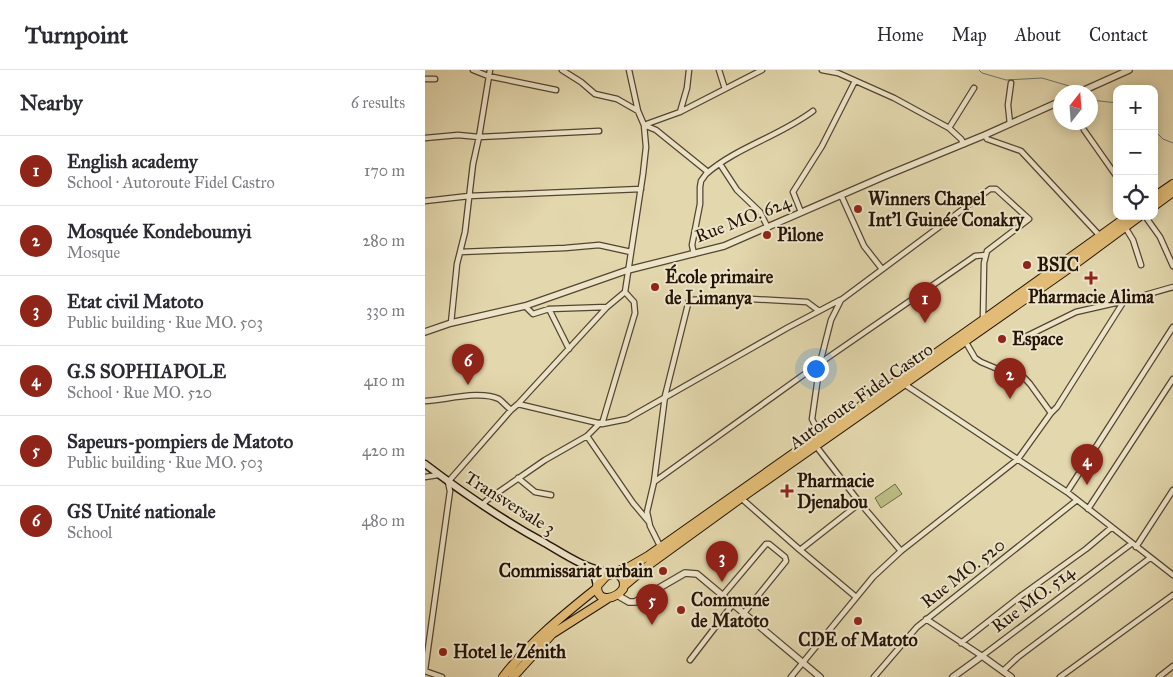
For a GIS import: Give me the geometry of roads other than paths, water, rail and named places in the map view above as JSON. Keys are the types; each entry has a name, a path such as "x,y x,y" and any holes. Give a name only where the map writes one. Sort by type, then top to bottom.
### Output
{"highway":[{"path":"1158,194 1173,184"},
{"path":"1158,203 1173,192"},
{"name":"Autoroute Fidel Castro","path":"614,573 663,550 816,446 904,384 963,339 983,320 1122,220"},
{"name":"Autoroute Fidel Castro","path":"625,585 663,550 820,434 1071,267 1135,220"},
{"path":"503,677 547,628 597,587 601,580 614,573 623,578 625,585 623,589 552,634 513,677"},
{"path":"597,587 599,594 607,599"}],"main road":[{"name":"Transversale 3","path":"425,464 482,505 581,564 600,571 614,573"},
{"name":"Transversale 3","path":"581,564 595,577 597,587"}],"street":[{"path":"473,70 488,76 556,90"},
{"path":"451,323 457,264 465,232 489,70"},
{"path":"562,70 595,94 617,99 638,112"},
{"path":"441,677 425,670 450,491 448,482 511,410 607,307 625,292 646,147 644,124 638,112 629,70"},
{"path":"680,112 687,88 689,70"},
{"path":"719,70 725,88"},
{"path":"644,124 680,112 762,70"},
{"path":"822,70 838,73 894,98 949,128 964,144"},
{"path":"1097,85 1129,70"},
{"path":"425,79 435,79"},
{"path":"801,212 793,192 822,146 855,81"},
{"path":"1010,124 1008,105 1011,82"},
{"path":"949,128 974,88"},
{"name":"Rue MO. 624","path":"425,332 451,323 525,306 628,270 724,246 1053,105"},
{"path":"694,254 692,246 700,204 701,181 708,172 750,146 798,122 813,111"},
{"path":"644,124 656,130 708,172"},
{"path":"1084,130 1116,175"},
{"path":"425,138 458,135 479,137 599,131"},
{"path":"985,135 987,139 1021,151 1100,236"},
{"path":"721,164 737,190 760,212 768,228"},
{"path":"425,201 469,196 641,189"},
{"path":"518,404 601,423 627,419 665,396 841,300 990,189 996,189 1029,219 987,251 984,263 983,320"},
{"path":"841,195 864,246 882,269"},
{"path":"1148,220 1160,237 1173,266"},
{"path":"1125,227 1133,240 1141,265"},
{"path":"460,252 565,248 599,244 631,252"},
{"path":"654,482 820,363 975,256 986,255"},
{"path":"1027,336 1076,312 1173,287"},
{"path":"482,505 545,460 587,436 601,423 635,313 634,302 625,292"},
{"path":"649,522 647,512 654,482 665,396 689,300 734,298 807,302 819,311"},
{"path":"820,434 812,419 820,363 831,320 841,300"},
{"path":"791,677 873,577 901,551 1018,459 1057,407 1124,301"},
{"path":"525,306 533,314 549,309 607,307"},
{"path":"826,308 830,312 831,320"},
{"path":"549,309 569,349"},
{"path":"1067,492 1173,326"},
{"path":"963,339 975,358 981,362 1001,370 1008,368 1016,369 1051,413"},
{"path":"1088,508 1173,379"},
{"path":"904,384 1067,492 1173,575"},
{"path":"425,401 481,395 499,399 511,410"},
{"path":"587,436 633,503 649,522 663,550"},
{"path":"816,446 860,503 901,551"},
{"path":"425,477 438,475"},
{"path":"518,478 535,492 551,495"},
{"path":"1136,547 1173,490"},
{"path":"741,498 856,597"},
{"name":"Rue MO. 520","path":"874,677 926,619 1077,500"},
{"path":"800,550 860,503"},
{"path":"961,642 1022,594 1086,549 1111,528"},
{"path":"723,595 766,544 769,544 785,557 786,560 744,613"},
{"name":"Rue MO. 514","path":"953,677 1131,544"},
{"path":"1003,671 1018,657 1150,558"},
{"path":"617,594 629,602 635,602 647,597 685,573 697,574 821,677"},
{"path":"1060,677 1173,595"},
{"path":"690,660 733,604"},
{"path":"926,619 1011,677"},
{"path":"1159,677 1173,666"}],"waterway":[{"path":"979,70 982,73 1006,80 1042,78 1066,85"},
{"path":"1098,101 1113,103"},
{"path":"1158,134 1163,139 1173,143"}],"place":[{"name":"Winners Chapel Int'l Guinée Conakry","path":"858,209"},
{"name":"Pilone","path":"767,235"},
{"name":"BSIC","path":"1027,265"},
{"name":"Pharmacie Alima","path":"1091,278"},
{"name":"École primaire de Limanya","path":"655,287"},
{"name":"English academy","path":"925,323"},
{"name":"Espace","path":"1002,339"},
{"name":"GS Unité nationale","path":"468,385"},
{"name":"Mosquée Kondeboumyi","path":"1010,399"},
{"name":"G.S SOPHIAPOLE","path":"1087,485"},
{"name":"Pharmacie Djenabou","path":"787,491"},
{"name":"Commissariat urbain","path":"663,571"},
{"name":"Etat civil Matoto","path":"722,582"},
{"name":"Commune de Matoto","path":"681,610"},
{"name":"CDE of Matoto","path":"858,621"},
{"name":"Sapeurs-pompiers de Matoto","path":"652,625"},
{"name":"Hotel le Zénith","path":"443,652"}]}
